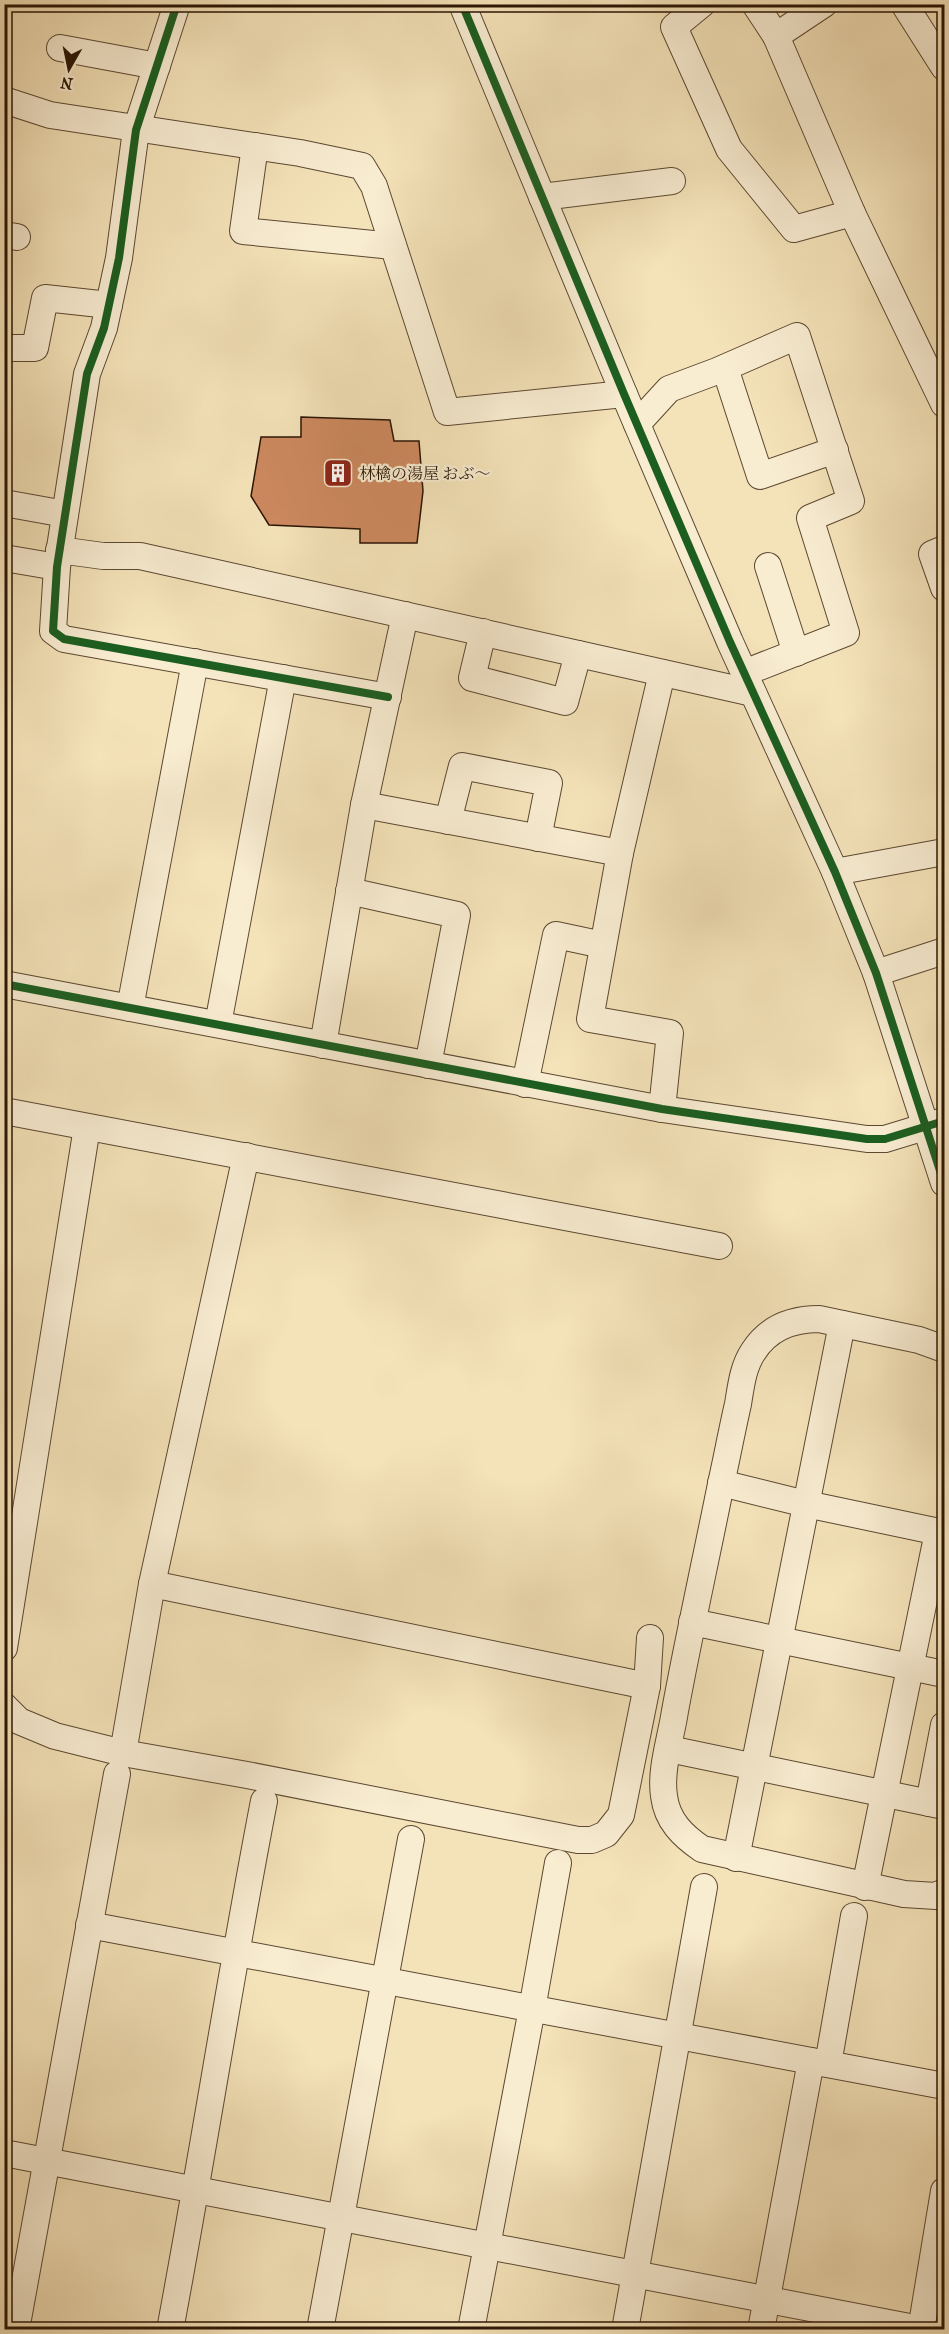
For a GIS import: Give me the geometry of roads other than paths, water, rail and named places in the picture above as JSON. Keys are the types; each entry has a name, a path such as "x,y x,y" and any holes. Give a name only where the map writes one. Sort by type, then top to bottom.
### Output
{"street":[{"path":"177,4 136,130 119,258 104,328 87,374 58,559 53,631 64,639 388,697"},
{"path":"462,4 624,394 749,683 835,872 936,1125 945,1183"},
{"path":"702,4 674,27 729,149 794,230 852,213"},
{"path":"755,4 776,36 852,213 945,404"},
{"path":"776,36 824,4"},
{"path":"904,4 945,67"},
{"path":"60,48 157,66"},
{"path":"4,100 50,115 136,130 300,153 362,166 374,186 447,412 624,394"},
{"path":"255,146 243,231 393,246"},
{"path":"542,197 672,181"},
{"path":"4,348 35,348 45,298 109,305"},
{"path":"4,558 140,556 662,673 749,683 796,653 846,633 810,518 851,501 797,336 725,368 669,389 637,423"},
{"path":"725,368 760,476 835,450"},
{"path":"4,503 65,514"},
{"path":"945,549 932,554 945,588"},
{"path":"768,566 796,653"},
{"path":"322,1045 364,805 405,615"},
{"path":"483,632 472,678 565,702 578,654"},
{"path":"130,1008 195,662"},
{"path":"662,673 620,853 590,1019 670,1033 662,1109"},
{"path":"218,1024 283,678"},
{"path":"448,821 462,766 549,783 538,838"},
{"path":"364,805 620,853"},
{"path":"835,872 945,852"},
{"path":"349,891 457,915 428,1065"},
{"path":"525,1084 556,935 603,945"},
{"path":"876,973 945,951"},
{"path":"4,984 662,1109 867,1139 885,1139 936,1125"},
{"path":"4,1111 719,1246"},
{"path":"4,1648 87,1127"},
{"path":"16,2330 152,1584 246,1156"},
{"path":"945,1349 919,1340 819,1319 801,1319 786,1323 761,1341 746,1366 692,1622 663,1783 666,1811 686,1838 702,1849 904,1894 936,1896 945,1892"},
{"path":"736,1858 842,1324"},
{"path":"721,1483 806,1504 941,1532 910,1667 865,1887"},
{"path":"152,1584 647,1686"},
{"path":"692,1622 945,1674"},
{"path":"4,1706 19,1721 120,1763 247,1775 578,1840 592,1840 606,1834 621,1815 647,1686 650,1638"},
{"path":"669,1749 937,1805 945,1725"},
{"path":"170,2330 196,2190 235,1953 264,1801"},
{"path":"320,2330 411,1839"},
{"path":"471,2330 558,1863"},
{"path":"626,2330 704,1887"},
{"path":"761,2330 819,2062 854,1916"},
{"path":"89,1925 945,2086"},
{"path":"4,2153 922,2329 945,2191"}],"place":[{"name":"林檎の湯屋 おぶ～","path":"338,473"}]}
